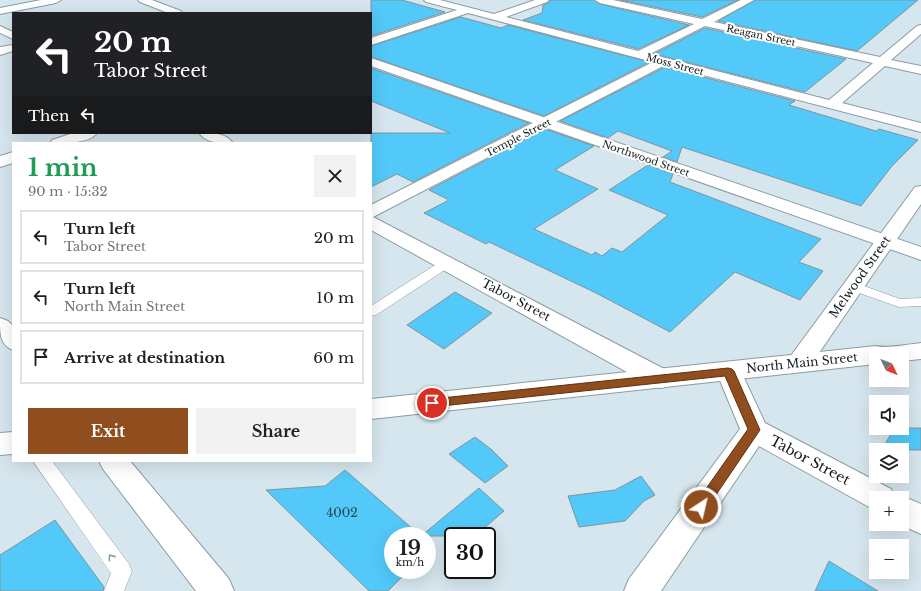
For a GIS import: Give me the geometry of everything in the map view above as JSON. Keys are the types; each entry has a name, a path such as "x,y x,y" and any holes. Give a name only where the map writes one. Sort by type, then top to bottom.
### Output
{"street":[{"path":"0,11 56,0"},
{"path":"143,0 174,12"},
{"name":"Moss Street","path":"429,0 921,128"},
{"path":"495,17 544,0"},
{"name":"Reagan Street","path":"600,0 921,70"},
{"path":"639,55 749,0"},
{"path":"372,42 468,10"},
{"path":"832,105 921,28"},
{"path":"0,29 12,35"},
{"path":"0,51 12,48"},
{"name":"Temple Street","path":"372,211 664,61"},
{"name":"Northwood Street","path":"372,62 921,254"},
{"path":"61,142 86,134"},
{"path":"209,134 223,142"},
{"path":"0,162 12,158"},
{"name":"Melwood Street","path":"799,363 921,191"},
{"name":"Tabor Street","path":"372,223 661,379"},
{"path":"0,326 12,341"},
{"path":"909,352 921,351"},
{"name":"North Main Street","path":"372,409 869,357"},
{"path":"641,591 754,430 728,371"},
{"name":"Tabor Street","path":"754,430 869,492"},
{"path":"114,462 217,591"},
{"path":"909,514 921,520"}],"lane":[{"path":"372,311 447,263"},
{"path":"853,286 899,303 921,302"},
{"path":"43,462 122,571 114,591"}],"building":[{"path":"371,0 402,0 445,12 372,36"},
{"path":"550,0 594,0 600,4 689,25 638,49 523,20 542,13 543,5 548,3"},
{"path":"620,0 738,0 702,17"},
{"path":"755,0 918,0 857,51 718,21"},
{"path":"461,17 501,28 508,25 649,62 544,116 372,57 372,46"},
{"path":"705,28 846,59 805,92 654,54"},
{"path":"665,67 795,101 789,105 876,131 879,129 918,140 892,166 861,206 682,147 677,162 663,157 672,151 618,131 608,138 560,121"},
{"path":"372,68 529,123 413,182 397,174 372,186 372,133 450,133 372,101"},
{"path":"545,129 594,146 555,170 598,189 534,229 592,255 595,252 602,256 612,248 622,252 668,215 609,190 648,165 673,174 670,182 821,239 799,262 823,271 800,300 735,272 670,332 596,293 489,242 486,244 424,213 449,200 429,190"},
{"path":"455,292 492,313 444,349 407,325"},
{"path":"909,428 921,428 921,450 909,450 909,443 886,443 890,435 909,435"},
{"path":"475,437 492,450 508,466 485,483 449,454"},
{"path":"345,470 411,527 384,527 384,579 400,579 388,591 369,591 266,490 325,486"},
{"path":"641,476 655,495 644,501 625,521 579,527 568,496 615,490"},
{"path":"479,488 504,511 485,527 444,527 444,536 436,536 436,527 432,527"},
{"path":"55,520 104,587 103,591 0,591 0,555"},
{"path":"829,561 878,591 815,591"}],"route":[{"path":"432,403 728,371 754,430 701,507"}]}
